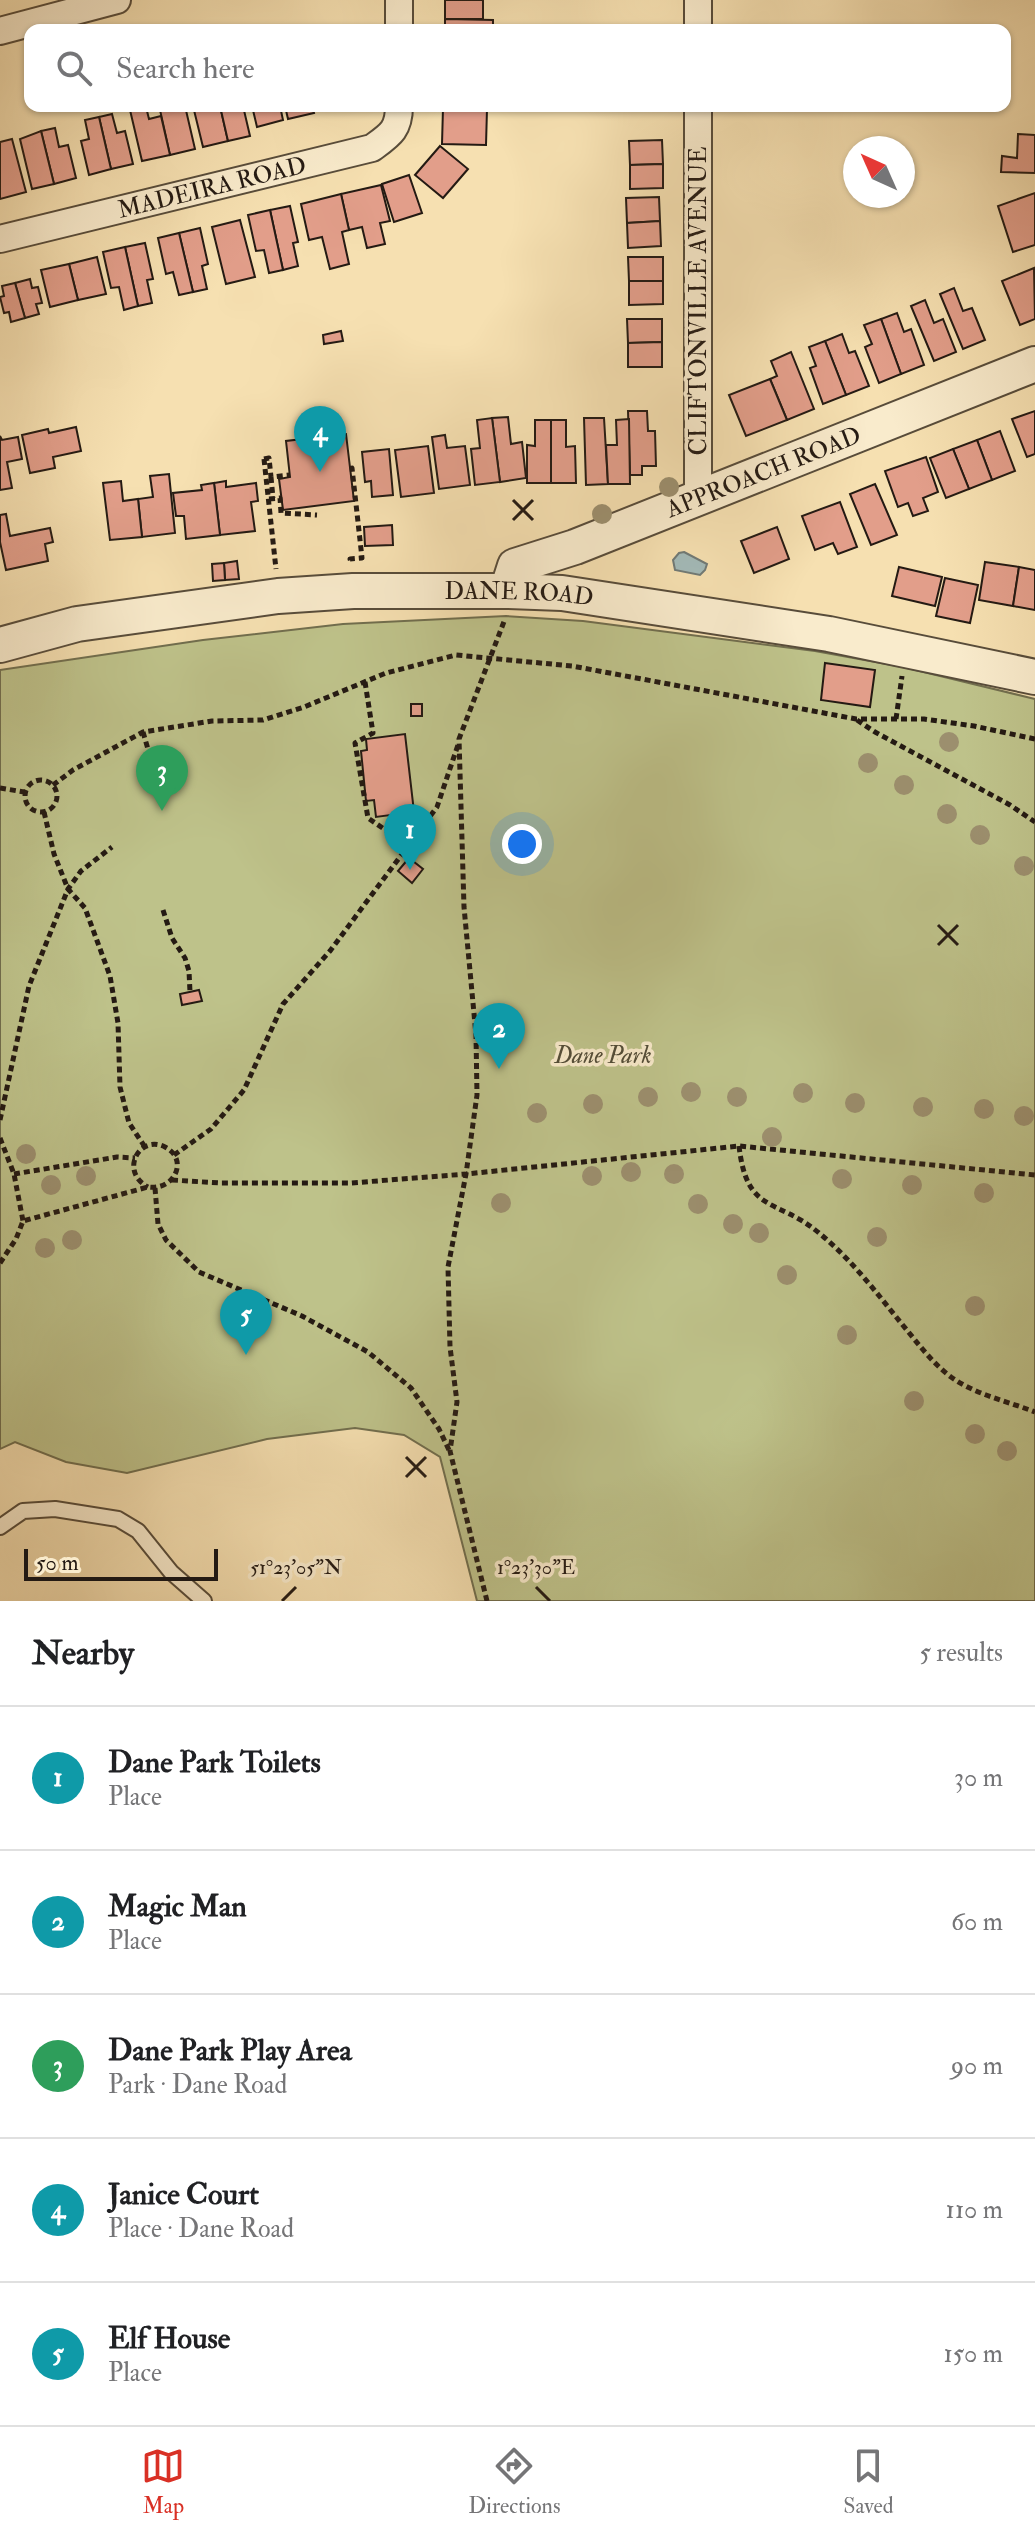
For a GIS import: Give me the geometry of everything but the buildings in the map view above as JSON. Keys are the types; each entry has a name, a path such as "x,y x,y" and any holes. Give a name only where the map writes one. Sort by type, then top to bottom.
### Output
{"street":[{"path":"399,0 399,24"},
{"path":"698,0 698,24"},
{"path":"25,24 103,2"},
{"path":"0,31 24,24"},
{"name":"MADEIRA ROAD","path":"0,239 372,148 387,137 399,121 399,112"},
{"name":"CLIFTONVILLE AVENUE","path":"698,112 698,497"},
{"name":"APPROACH ROAD","path":"507,591 515,566 575,547 1035,364"},
{"name":"DANE ROAD","path":"0,645 77,624 263,597 323,591 507,591 562,593 829,634 1035,677"}],"lane":[{"path":"0,1527 23,1511 55,1509 118,1519 138,1531 171,1572 204,1601"}],"path":[{"path":"271,499 264,459 269,458 276,570"},
{"path":"350,469 362,558 352,559"},
{"path":"271,477 290,475"},
{"path":"271,499 280,498 281,513 317,515"},
{"path":"174,1155 211,1129 244,1090 283,1004 330,951 437,807 459,739 506,616 507,591"},
{"path":"896,719 903,667 900,648"},
{"path":"53,785 73,770 143,732 212,721 263,720 304,707 386,673 456,655 572,666 856,719 924,719 1035,739"},
{"path":"365,682 373,733 355,743 368,818 409,846"},
{"path":"856,719 1035,822"},
{"path":"143,732 152,763"},
{"path":"450,1451 457,1402 450,1347 448,1267 477,1095 476,1035 464,907 459,739"},
{"path":"39,779 53,785 56,801 54,806 38,812 28,807 24,792 30,783 39,779"},
{"path":"0,788 24,792"},
{"path":"44,812 54,854 68,889 85,908 110,976 118,1023 120,1087 129,1123 145,1147"},
{"path":"0,1120 29,986 68,889 81,871 112,847"},
{"path":"163,910 172,938 185,958 190,992"},
{"path":"0,1138 14,1174 23,1221 16,1239 0,1263"},
{"path":"23,1221 151,1188 162,1188 172,1180 177,1168 170,1150 158,1145 145,1147 135,1158 134,1172 137,1179 151,1188 158,1224 166,1240 199,1272 302,1316 368,1352 411,1388 450,1451 487,1601"},
{"path":"739,1146 742,1173 754,1194 819,1232 862,1273 932,1361 974,1391 1035,1412"},
{"path":"172,1180 351,1183 739,1146 1035,1175"},
{"path":"14,1174 117,1157 135,1158"}],"green space":[{"name":"Dane Park","path":"506,616 583,621 815,651 903,667 1035,699 1035,1601 477,1601 440,1457 404,1435 355,1428 267,1439 127,1473 66,1462 15,1442 0,1449 0,670 203,640 343,624"}],"water":[{"path":"684,552 707,564 700,575 675,570 673,560"}],"place":[{"name":"Janice Court","path":"320,472"},
{"name":"Dane Park Play Area","path":"162,811"},
{"name":"Dane Park Toilets","path":"410,870"},
{"name":"Magic Man","path":"499,1069"},
{"name":"Elf House","path":"246,1355"}]}
